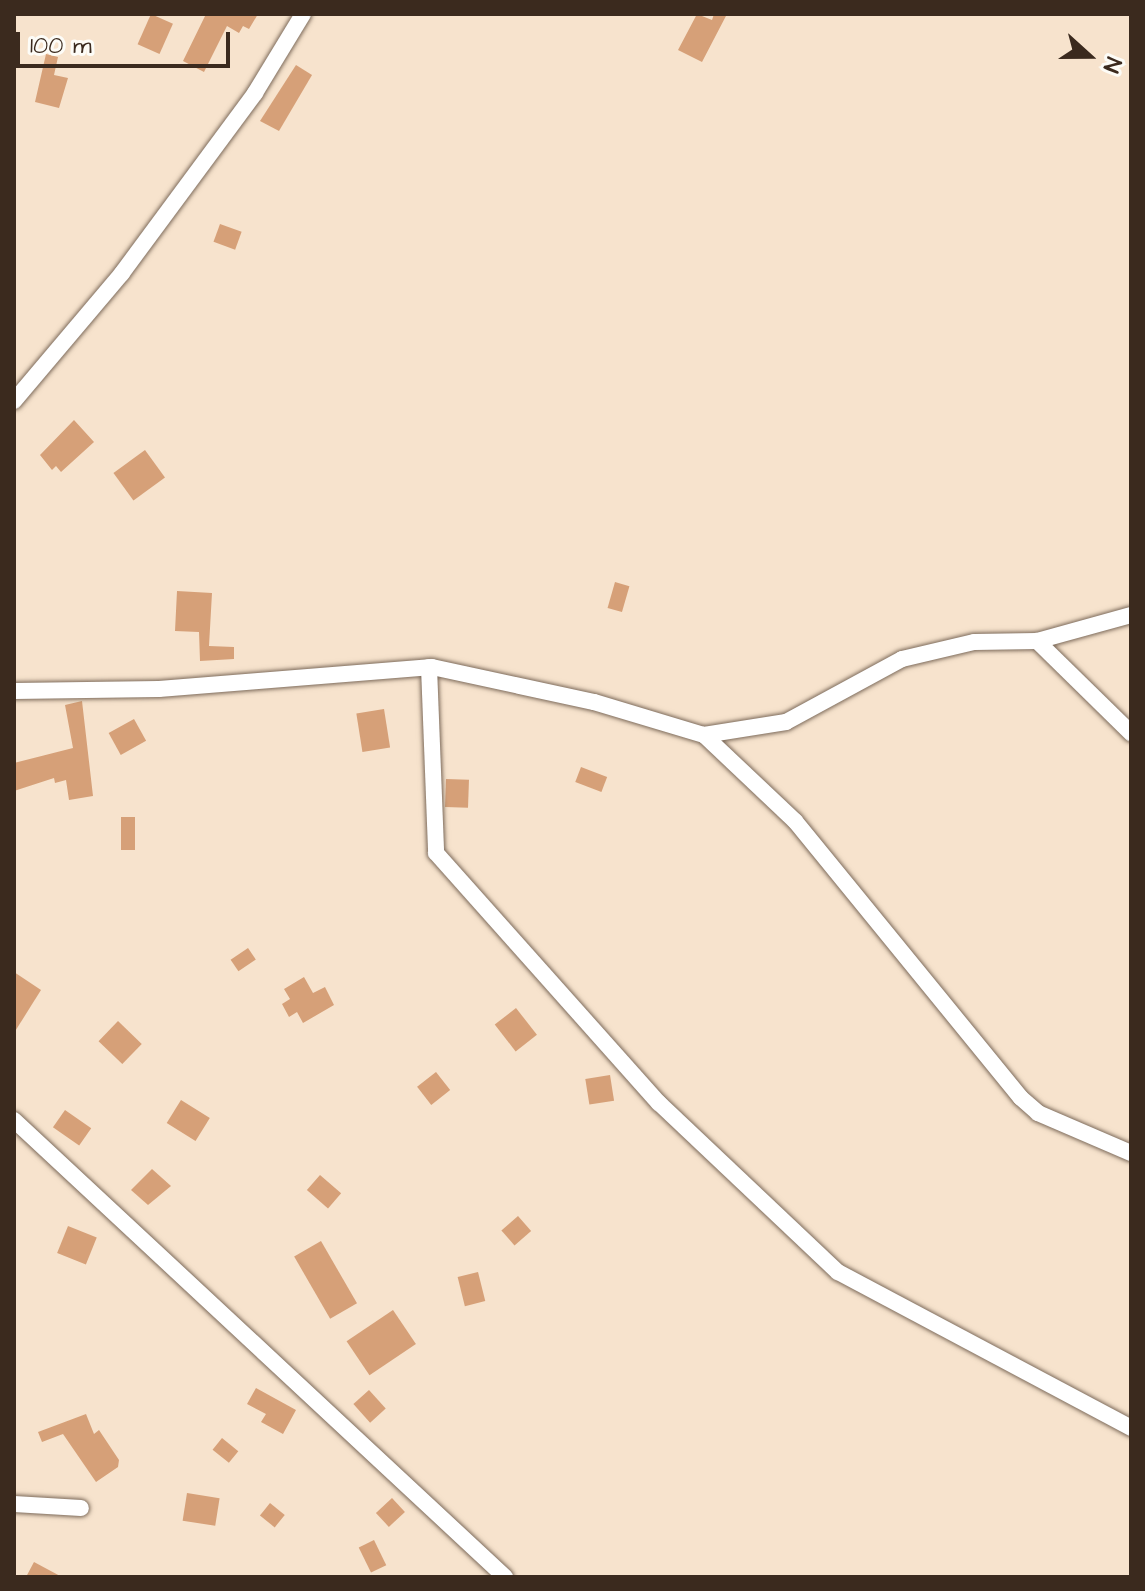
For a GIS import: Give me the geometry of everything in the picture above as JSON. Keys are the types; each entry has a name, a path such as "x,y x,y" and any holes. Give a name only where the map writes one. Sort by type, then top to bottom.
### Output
{"street":[{"path":"14,401 122,273 255,93 303,14"},
{"path":"14,691 159,689 429,667 594,702 704,735 786,722 902,659 974,642 1037,641 1131,615"},
{"path":"1037,641 1131,733"},
{"path":"429,667 436,853 659,1103 838,1272 1131,1428"},
{"path":"704,735 795,821 1021,1098 1038,1113 1131,1153"},
{"path":"14,1120 505,1577"},
{"path":"14,1504 81,1508"}],"building":[{"path":"151,14 173,24 160,54 138,44"},
{"path":"206,14 258,14 249,29 243,26 239,33 227,26 204,72 183,61"},
{"path":"697,14 712,20 714,14 727,14 702,62 678,50"},
{"path":"46,54 58,57 54,75 68,78 59,108 35,102"},
{"path":"296,65 312,75 279,131 260,121"},
{"path":"220,224 242,232 235,250 214,242"},
{"path":"74,420 94,442 61,472 56,466 52,470 40,455"},
{"path":"145,450 165,478 133,500 113,473"},
{"path":"615,582 629,586 622,612 608,608"},
{"path":"177,591 212,593 209,646 234,647 234,659 200,661 199,632 175,631"},
{"path":"82,701 93,796 69,800 66,780 55,783 54,778 14,791 14,763 73,748 65,705"},
{"path":"384,709 390,748 362,752 356,713"},
{"path":"134,719 146,741 121,755 109,733"},
{"path":"581,767 607,777 601,792 575,782"},
{"path":"446,779 469,780 468,808 445,807"},
{"path":"121,817 135,817 135,850 121,850"},
{"path":"248,948 256,960 238,971 231,960"},
{"path":"14,972 41,990 14,1033"},
{"path":"304,977 313,993 325,987 334,1005 303,1023 297,1012 289,1017 282,1004 290,999 284,989"},
{"path":"516,1008 537,1035 516,1051 495,1025"},
{"path":"118,1021 142,1044 122,1064 99,1041"},
{"path":"436,1072 450,1090 431,1105 417,1087"},
{"path":"610,1075 614,1101 589,1105 585,1079"},
{"path":"181,1100 210,1118 196,1141 167,1123"},
{"path":"65,1110 91,1128 79,1146 53,1127"},
{"path":"152,1169 171,1186 148,1205 131,1190"},
{"path":"320,1175 341,1193 328,1208 307,1190"},
{"path":"518,1216 531,1231 515,1246 501,1230"},
{"path":"68,1226 97,1238 86,1265 57,1253"},
{"path":"321,1241 357,1303 330,1319 294,1256"},
{"path":"478,1272 485,1301 465,1306 458,1277"},
{"path":"393,1310 416,1344 370,1375 347,1341"},
{"path":"256,1388 296,1410 283,1434 261,1422 266,1414 247,1404"},
{"path":"369,1390 386,1409 370,1423 353,1404"},
{"path":"86,1414 94,1434 99,1430 119,1460 118,1467 96,1482 63,1434 42,1442 38,1432"},
{"path":"222,1438 238,1451 229,1463 213,1450"},
{"path":"187,1493 220,1498 215,1526 183,1521"},
{"path":"392,1498 405,1512 389,1527 376,1513"},
{"path":"270,1503 285,1515 275,1527 260,1515"},
{"path":"374,1540 386,1565 371,1573 359,1547"},
{"path":"34,1562 62,1577 26,1577"}]}
